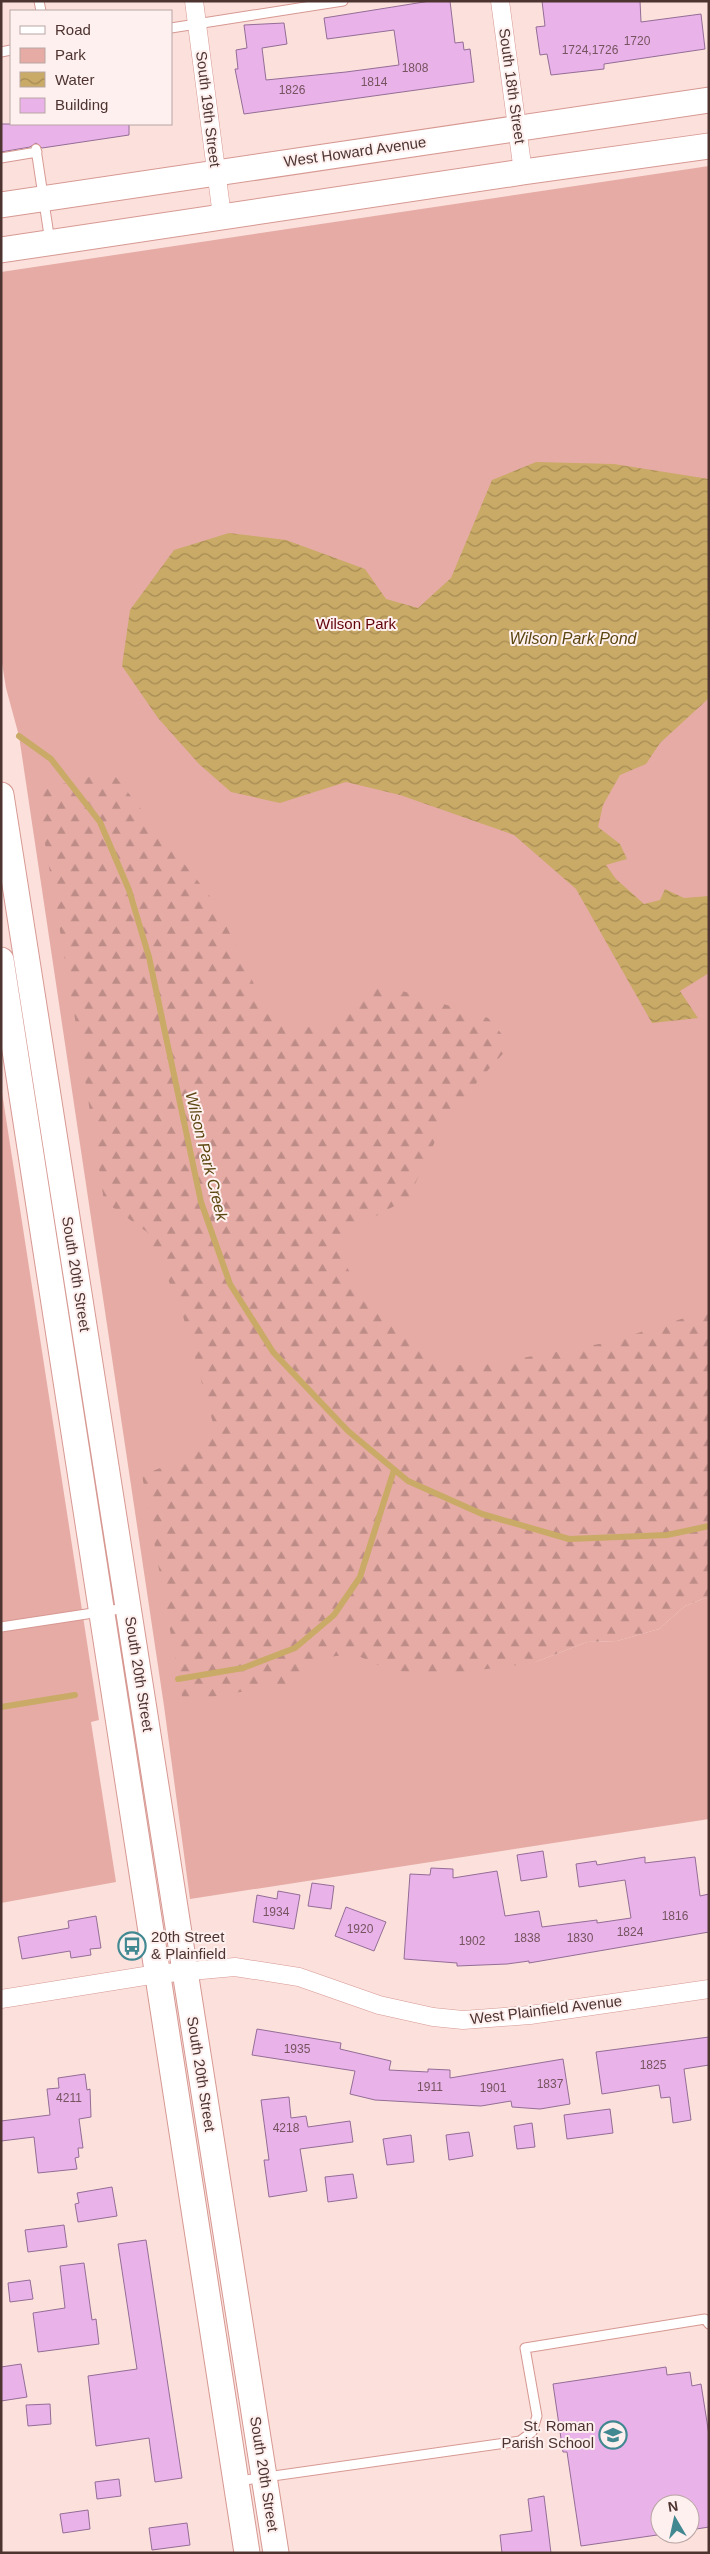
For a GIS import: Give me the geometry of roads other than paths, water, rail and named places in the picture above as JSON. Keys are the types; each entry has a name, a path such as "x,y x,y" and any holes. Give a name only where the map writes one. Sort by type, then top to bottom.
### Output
{"street":[{"name":"South 19th Street","path":"194,1 222,216"},
{"name":"South 18th Street","path":"500,1 523,172"},
{"name":"West Howard Avenue","path":"1,204 709,100"},
{"path":"1,250 222,216 709,146"},
{"name":"South 20th Street","path":"1,795 81,1395 102,1611 247,2553"},
{"name":"South 20th Street","path":"1,960 81,1395 129,1608 276,2553"},
{"name":"West Plainfield Avenue","path":"1,1999 185,1970 235,1967 299,1977 379,2005 433,2017 463,2020 530,2015 709,1989"}],"lane":[{"path":"172,28 343,1"},
{"path":"1,158 36,150 50,243"},
{"path":"1,1627 129,1608"},
{"path":"236,2481 520,2441 532,2432 536,2416 525,2348 705,2319 709,2324"}],"water":[{"name":"Wilson Park Pond","path":"536,462 614,464 709,479 709,698 660,743 646,764 620,775 603,805 598,827 620,844 627,859 606,865 616,879 644,904 660,900 665,889 684,898 709,896 709,973 680,991 698,1018 652,1023 576,889 514,835 400,795 346,782 280,803 231,792 199,764 158,718 122,666 130,610 174,550 229,533 286,540 365,569 386,599 418,608 451,578 492,480"}],"waterway":[{"name":"Wilson Park Creek","path":"19,736 51,759 100,822 129,890 149,957 201,1202 230,1284 273,1352 348,1431 408,1481 482,1514 569,1539 667,1535 709,1526"},
{"path":"178,1679 243,1668 295,1648 334,1615 360,1577 394,1470"},
{"path":"1,1707 75,1695"}],"place":[{"name":"20th Street & Plainfield","path":"132,1946"},
{"name":"St. Roman Parish School","path":"613,2435"}],"park label":[{"name":"Wilson Park","path":"356,624"}]}
